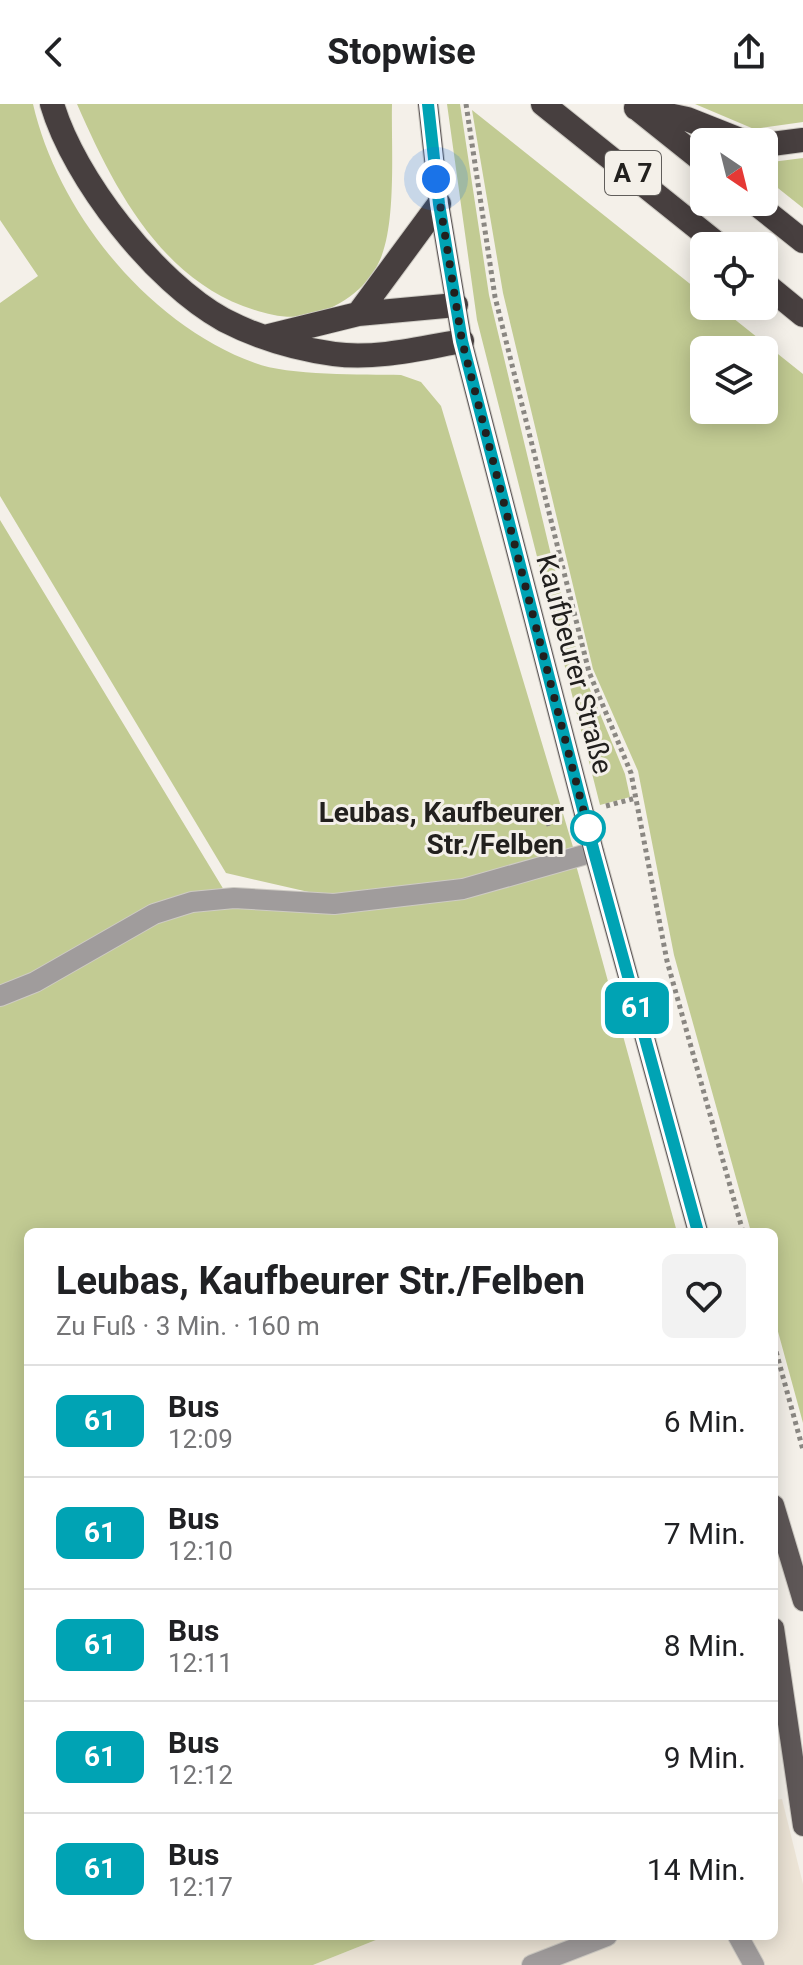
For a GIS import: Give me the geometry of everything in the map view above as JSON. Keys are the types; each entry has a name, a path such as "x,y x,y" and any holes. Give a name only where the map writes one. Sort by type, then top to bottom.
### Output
{"highway":[{"path":"52,104 81,169 142,252 222,319 265,338 337,355 403,351 462,341"},
{"name":"A 7","path":"543,104 703,232"},
{"path":"633,106 710,128"},
{"name":"A 7","path":"633,106 690,151"},
{"path":"778,143 803,140"},
{"path":"358,314 439,204"},
{"path":"772,216 803,241"},
{"path":"778,294 803,315"},
{"path":"265,338 358,314 456,305"}],"main road":[{"name":"Kaufbeurer Straße","path":"428,104 439,204 462,341 594,852 697,1228"},
{"path":"778,1518 803,1601"},
{"path":"778,1655 803,1826"}],"street":[{"path":"0,996 35,982 154,914 192,902 234,898 334,904 463,889 594,852"},
{"path":"532,1965 597,1940"},
{"path":"740,1940 754,1965"}],"path":[{"path":"466,104 495,297 589,672 631,773 667,961 742,1228"},
{"path":"778,1359 803,1450"}],"shaded area":[{"path":"782,1799 803,1884 803,1965 313,1965 376,1940 778,1940 778,1800"}],"green space":[{"path":"0,104 33,104 45,145 63,185 86,224 145,293 179,322 216,345 269,367 326,374 401,375 421,382 441,406 573,847 463,883 335,898 226,873 0,496 0,303 38,276 0,220"},
{"path":"77,104 392,104 391,207 385,246 379,262 367,281 350,297 309,315 292,317 267,314 213,291 186,272 141,223 106,165"},
{"path":"447,104 460,104 489,295 551,555 582,670 625,774 630,797 600,805 477,320"},
{"path":"695,104 803,104 803,122 752,128"},
{"path":"472,110 690,284 690,320 736,320 756,336 690,336 690,424 778,424 778,354 803,374 803,1423 778,1332 778,1228 750,1228 674,955 638,771 593,669 503,293"},
{"path":"803,158 803,208 778,188 778,161"},
{"path":"0,520 227,895 332,909 576,865 676,1228 24,1228 24,1940 376,1940 313,1965 0,1965"}],"bus line":[{"name":"61","path":"428,104 439,204 462,341 594,852 697,1228"}],"place":[{"name":"Leubas, Kaufbeurer Str./Felben","path":"588,828"}],"route":[{"path":"436,179 462,341 588,828"}]}
